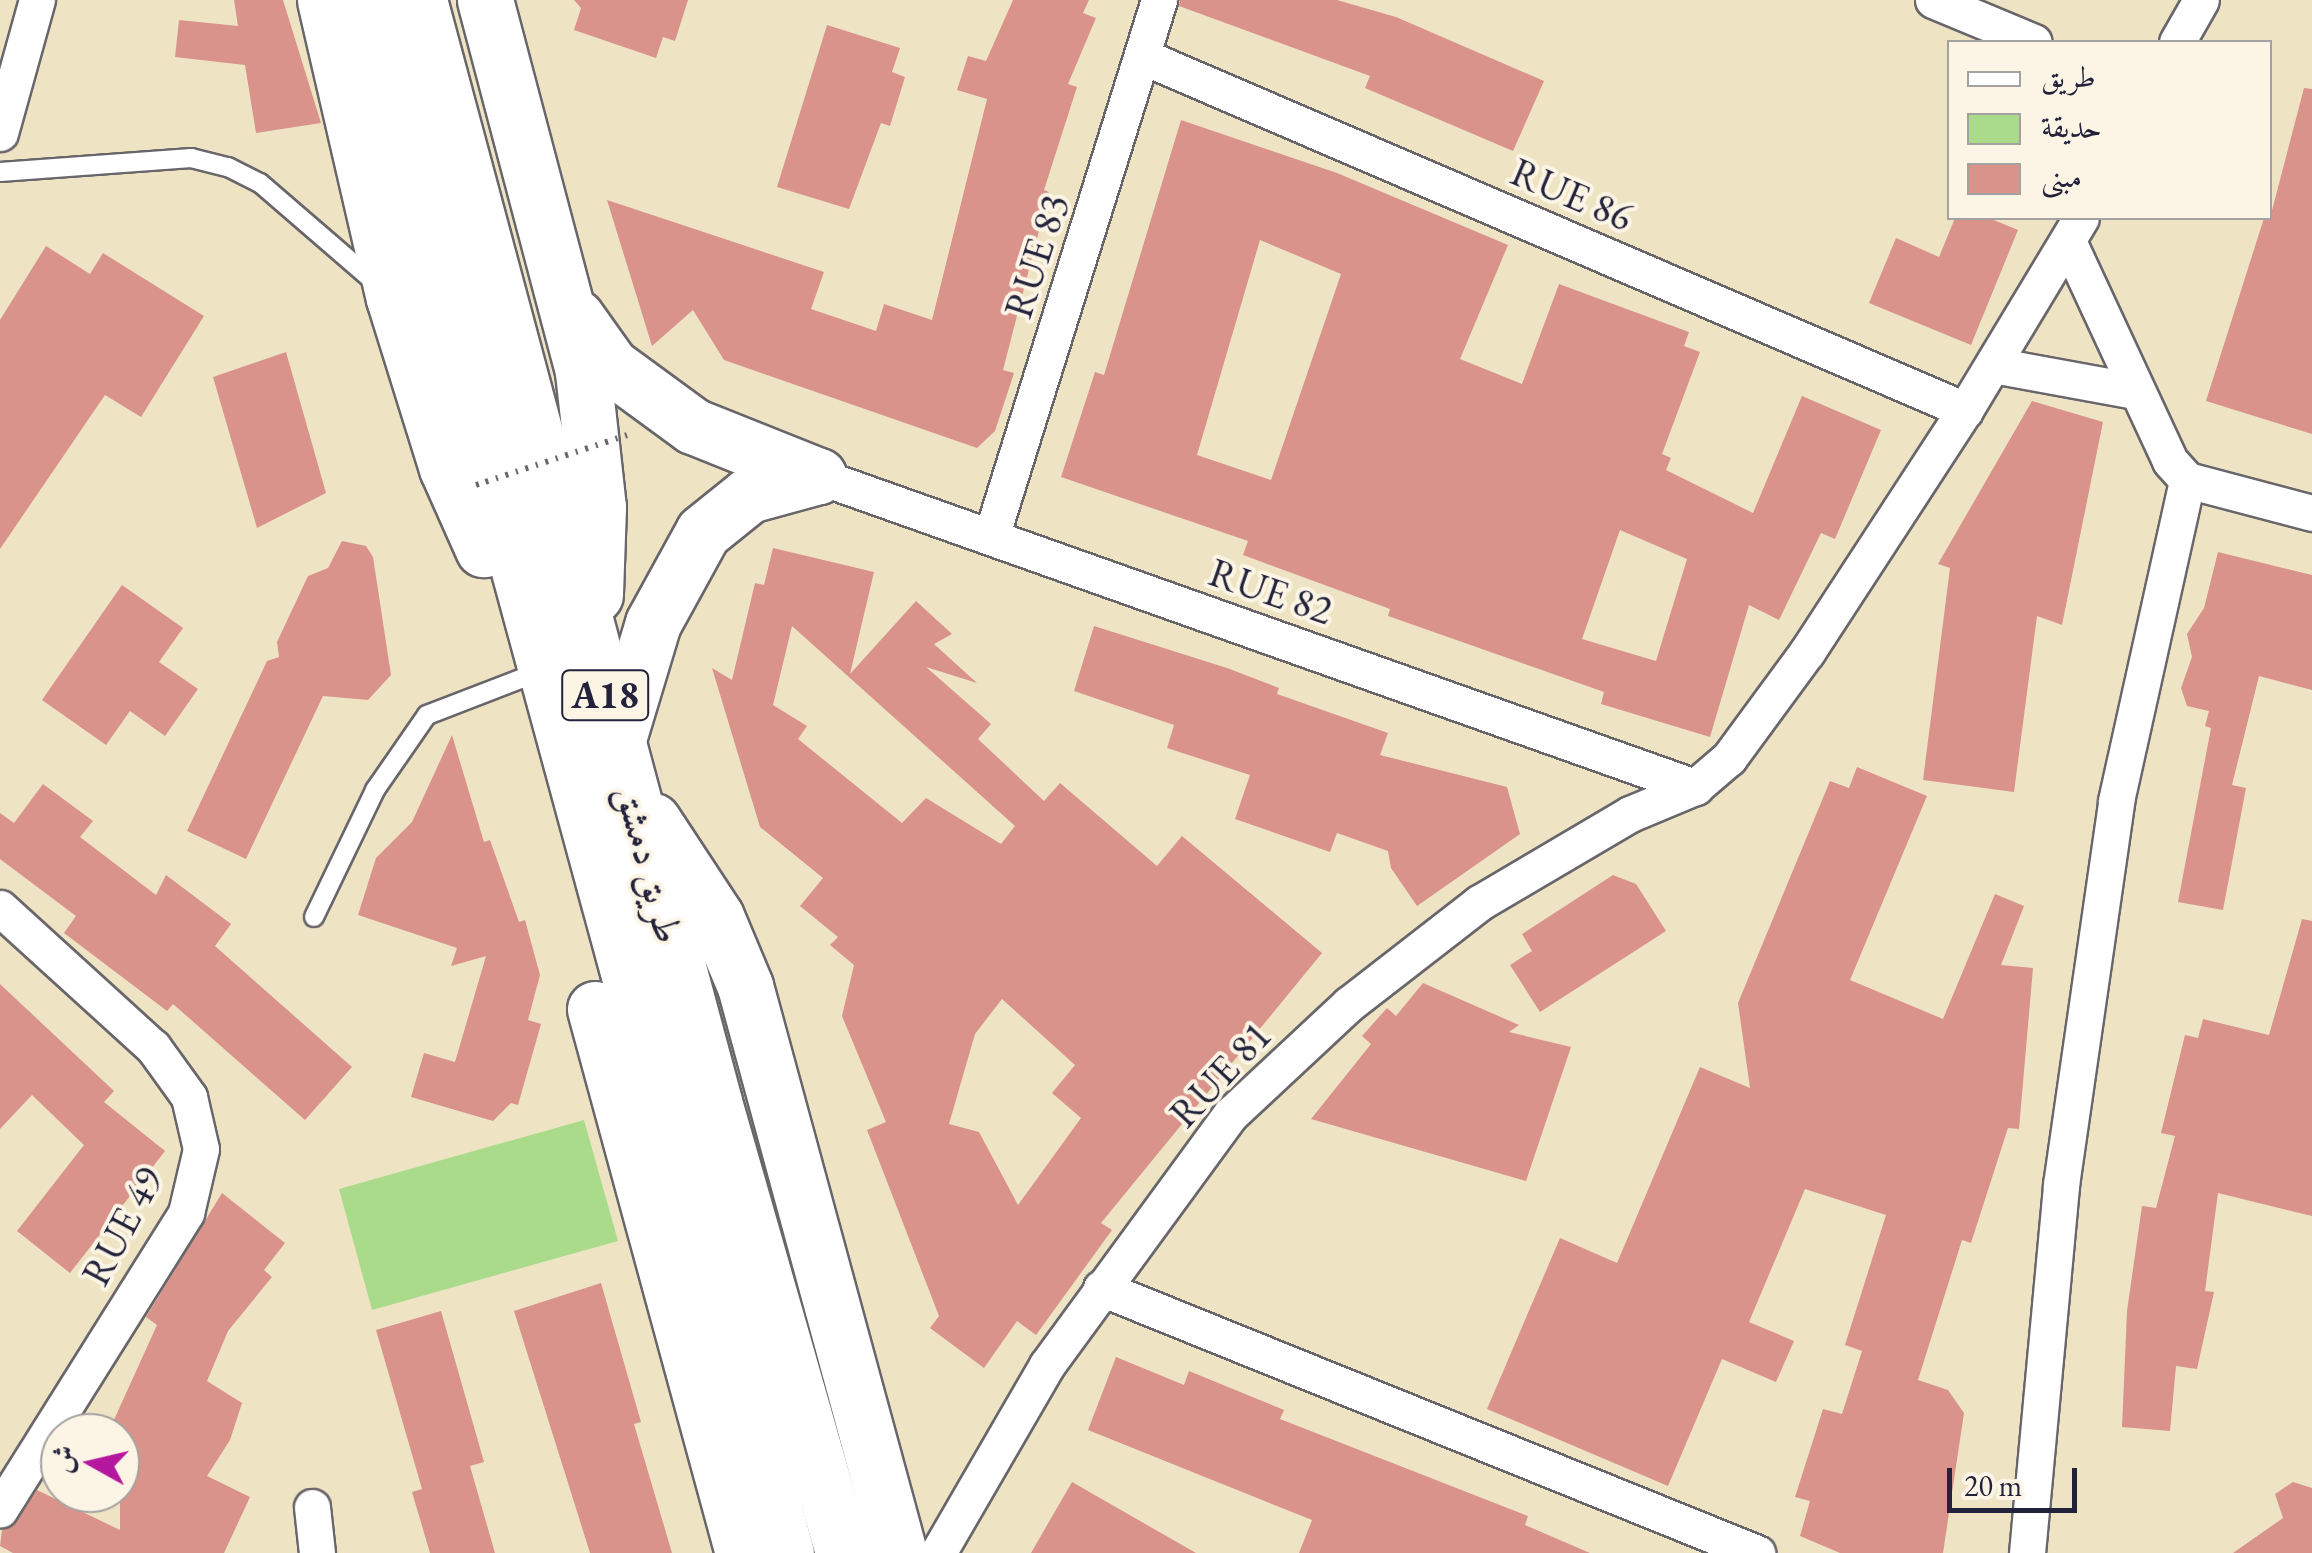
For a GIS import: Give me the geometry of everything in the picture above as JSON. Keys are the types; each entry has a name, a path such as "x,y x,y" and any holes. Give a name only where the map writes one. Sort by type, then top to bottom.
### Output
{"highway":[{"path":"325,0 394,298 472,528 539,655"},
{"name":"طريق دمشق","path":"364,0 656,1092 786,1553"},
{"name":"طريق دمشق","path":"419,0 714,1102 843,1553"},
{"path":"485,0 567,305 594,439 598,524 591,642"},
{"path":"567,305 610,366 692,426 818,476"},
{"path":"618,742 652,622 703,532 749,495 818,476"},
{"path":"632,794 716,917 744,986 899,1553"},
{"path":"577,798 579,928 590,992 742,1553"}],"street":[{"path":"0,132 37,0"},
{"name":"RUE 83","path":"991,538 1144,57 1158,0"},
{"path":"1933,0 2029,40"},
{"path":"2178,40 2201,0"},
{"name":"RUE 86","path":"1144,57 1965,410"},
{"path":"1695,787 1753,728 1994,365 2074,229"},
{"path":"2074,229 2158,444 2187,480 2312,513"},
{"path":"1994,365 2134,390"},
{"name":"RUE 82","path":"818,476 1695,787"},
{"path":"2027,1553 2060,1185 2116,801 2187,480"},
{"name":"RUE 81","path":"938,1553 1100,1288 1232,1114 1349,1004 1479,902 1630,814 1695,787"},
{"name":"RUE 49","path":"0,908 153,1047 189,1098 200,1149 186,1214 0,1509"},
{"path":"1100,1288 1757,1553"},
{"path":"312,1507 318,1553"}],"lane":[{"path":"0,172 191,158 228,167 260,183 394,298"},
{"path":"314,916 375,790 427,714 539,655"}],"path":[{"path":"476,484 627,434"}],"green space":[{"path":"584,1120 618,1241 372,1310 339,1189"}],"building":[{"path":"234,0 283,0 321,123 256,133 245,65 175,57 179,20 238,26"},
{"path":"574,0 688,0 675,41 663,37 656,58 574,30 581,8"},
{"path":"1013,0 1089,0 1083,13 1096,18 1068,84 1077,87 1044,190 1049,192 1003,370 1014,373 995,431 977,448 724,360 693,310 652,346 607,200 824,272 811,309 876,331 884,304 932,320 987,99 957,90 968,56 986,61"},
{"path":"1180,0 1337,0 1396,17 1544,81 1513,151 1365,88 1370,76 1179,6"},
{"path":"827,25 900,48 892,72 905,77 890,126 881,123 849,209 777,187"},
{"path":"2304,88 2312,89 2312,434 2206,401 2263,220 2272,220"},
{"path":"1181,120 1337,173 1508,245 1460,359 1522,384 1559,284 1689,332 1684,346 1700,352 1662,454 1671,458 1666,470 1753,513 1802,396 1881,430 1835,539 1821,533 1779,620 1749,605 1710,737 1601,704 1604,692 1388,616 1390,609 1243,555 1248,541 1061,477 1095,372 1104,375","holes":["1260,240 1341,274 1271,480 1197,455","1620,530 1687,559 1656,661 1582,639"]},
{"path":"1954,220 1994,220 2018,230 1971,345 1869,303 1896,238 1939,257"},
{"path":"46,246 90,274 103,253 204,316 141,417 105,395 0,549 0,320"},
{"path":"286,352 326,493 257,528 213,377"},
{"path":"2032,401 2103,422 2062,625 2037,616 2014,792 1923,780 1950,568 1938,564"},
{"path":"342,541 366,546 373,557 391,675 368,700 323,696 246,859 187,831 267,661 279,657 277,642 308,576 328,568"},
{"path":"773,548 874,572 850,674 916,601 952,634 934,644 977,683 926,667 991,724 978,739 1044,801 1060,783 1157,866 1182,836 1322,953 1101,1223 1112,1230 1036,1335 1017,1321 984,1368 930,1328 939,1316 867,1130 886,1122 842,1016 854,965 830,945 838,937 800,906 823,878 760,827 712,668 732,680 755,583 764,585","holes":["792,626 1015,826 1001,844 926,798 902,823 798,739 807,726 773,705","1002,999 1075,1065 1052,1093 1081,1118 1018,1205 979,1132 949,1124 975,1034"]},
{"path":"2218,552 2312,575 2312,690 2259,676 2232,785 2246,788 2223,910 2178,902 2211,728 2205,726 2209,711 2187,706 2181,688 2192,657 2187,634 2204,608"},
{"path":"122,585 183,628 159,662 198,689 165,736 130,711 106,745 42,700"},
{"path":"1094,626 1227,668 1279,688 1277,694 1388,733 1380,755 1507,787 1520,834 1417,906 1391,868 1388,851 1337,833 1330,852 1235,819 1250,775 1167,748 1174,725 1074,691"},
{"path":"452,735 484,842 490,840 519,922 525,920 540,975 528,1020 541,1024 518,1105 511,1103 493,1121 411,1097 424,1053 455,1062 486,956 451,966 457,948 358,915 376,858 412,822"},
{"path":"1857,767 1927,796 1850,980 1943,1019 1995,894 2024,906 2001,965 2033,968 2019,1129 2008,1128 1971,1243 1962,1240 1918,1380 1948,1390 1964,1413 1943,1553 1840,1553 1800,1536 1810,1501 1795,1497 1823,1409 1842,1414 1862,1351 1845,1345 1886,1215 1805,1189 1749,1322 1794,1341 1776,1382 1722,1359 1668,1486 1487,1409 1560,1238 1617,1263 1700,1067 1750,1088 1738,1003 1830,781 1849,788"},
{"path":"43,784 93,821 80,837 156,895 166,875 231,924 215,946 352,1067 305,1120 173,1004 167,1011 64,933 76,916 0,859 0,813 14,823"},
{"path":"1613,875 1636,884 1666,931 1540,1012 1510,965 1532,951 1522,934"},
{"path":"2302,919 2312,921 2312,1216 2218,1193 2205,1291 2214,1292 2197,1369 2176,1366 2170,1431 2122,1427 2127,1311 2142,1206 2156,1208 2175,1136 2161,1133 2185,1035 2198,1038 2203,1019 2269,1035"},
{"path":"1423,983 1519,1025 1509,1032 1571,1047 1526,1181 1311,1119 1371,1044 1362,1036 1387,1008 1396,1016"},
{"path":"0,984 114,1091 104,1102 165,1151 70,1273 17,1231 84,1145 32,1095 0,1129"},
{"path":"222,1193 285,1243 264,1270 272,1277 228,1331 207,1381 242,1403 230,1440 207,1476 250,1497 224,1553 13,1553 0,1546 2,1530 17,1521 37,1490 40,1513 85,1513 120,1530 120,1513 140,1513 140,1413 117,1413 157,1325 146,1317"},
{"path":"601,1283 641,1422 634,1424 672,1553 590,1553 514,1311"},
{"path":"441,1311 484,1462 470,1466 495,1553 430,1553 412,1492 422,1489 376,1330"},
{"path":"1116,1357 1184,1385 1189,1371 1284,1410 1280,1419 1528,1516 1525,1525 1590,1553 1299,1553 1312,1520 1088,1430"},
{"path":"1072,1482 1196,1553 1031,1553"},
{"path":"2293,1482 2312,1488 2312,1553 2233,1553 2283,1518 2275,1494"}]}
